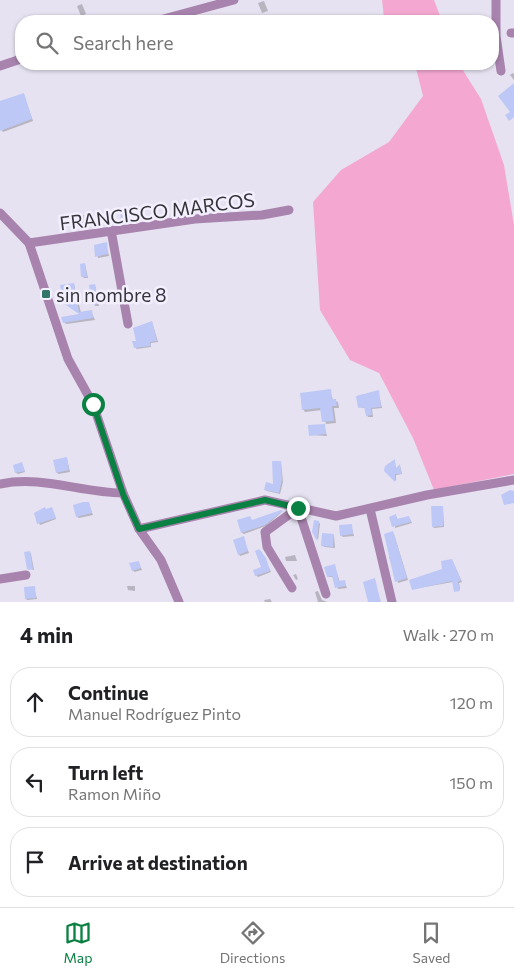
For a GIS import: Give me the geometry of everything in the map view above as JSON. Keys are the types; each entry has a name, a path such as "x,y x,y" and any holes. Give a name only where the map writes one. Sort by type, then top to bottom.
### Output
{"street":[{"path":"178,15 234,0"},
{"path":"496,0 496,15"},
{"path":"0,66 15,61"},
{"path":"499,62 500,71"},
{"name":"FRANCISCO MARCOS","path":"29,243 195,219 262,215 289,210"},
{"path":"0,213 29,243 68,359 93,404 123,494 139,529 161,560 179,602"},
{"path":"111,230 128,324"},
{"path":"0,484 32,480 106,493 123,494"},
{"path":"139,529 265,500 336,516 427,495 514,480"},
{"path":"292,588 267,547 265,532 298,508"},
{"path":"298,508 326,594"},
{"path":"370,509 392,602"},
{"path":"0,579 26,575"}],"shaded area":[{"path":"382,0 434,0 440,15 384,15"},
{"path":"416,70 463,70 481,99 504,165 514,225 514,474 434,490 413,438 379,373 350,360 320,310 313,202 341,170 389,142 423,96"}],"building":[{"path":"514,83 514,117 509,121 505,115 510,112 498,96"},
{"path":"24,93 32,119 0,131 0,101"},
{"path":"133,207 135,218 121,220 120,209"},
{"path":"107,242 108,254 95,257 94,245"},
{"path":"85,263 87,277 81,277 80,264"},
{"path":"74,283 79,312 92,310 93,318 63,323 61,317 79,314 63,303 60,285"},
{"path":"95,284 98,304 92,305 89,285"},
{"path":"152,321 157,341 150,342 151,346 134,348 132,341 136,341 133,328"},
{"path":"331,389 332,399 336,399 337,406 332,406 334,421 322,422 320,408 302,410 300,393"},
{"path":"379,390 381,407 371,408 372,415 366,416 364,407 358,408 356,396"},
{"path":"325,424 326,434 309,436 308,425"},
{"path":"67,457 69,470 56,473 53,460"},
{"path":"395,459 395,469 400,464 401,474 395,474 395,482 384,471 385,466"},
{"path":"272,461 281,461 282,480 279,493 264,490 266,482 273,484"},
{"path":"22,462 25,471 15,473 13,465"},
{"path":"510,490 514,491 514,503 504,505 501,495"},
{"path":"89,502 92,513 76,517 73,505"},
{"path":"431,506 443,506 443,526 432,527"},
{"path":"45,507 46,509 52,507 56,518 37,524 34,513"},
{"path":"281,510 283,511 265,525 241,533 237,520 250,516 252,520"},
{"path":"396,514 397,519 409,516 411,522 392,527 389,517"},
{"path":"314,520 319,521 317,541 312,532"},
{"path":"352,524 353,534 340,536 339,525"},
{"path":"393,531 407,578 395,582 384,534"},
{"path":"322,533 334,534 333,547 321,546"},
{"path":"244,536 248,551 238,555 233,540"},
{"path":"259,549 266,558 270,571 255,576 253,570 261,567 255,551"},
{"path":"30,551 33,569 29,570 27,569 24,552"},
{"path":"452,559 461,580 458,582 460,591 454,592 452,581 412,590 409,580 442,569 441,561"},
{"path":"139,561 141,568 132,571 129,563"},
{"path":"335,564 339,581 345,580 346,586 335,588 332,576 327,577 324,567"},
{"path":"375,578 381,602 368,602 363,582"},
{"path":"35,586 36,598 25,599 24,587"}],"place":[{"name":"sin nombre 8","path":"46,294"}],"route":[{"path":"93,404 123,494 139,529 265,500 298,508"}]}
